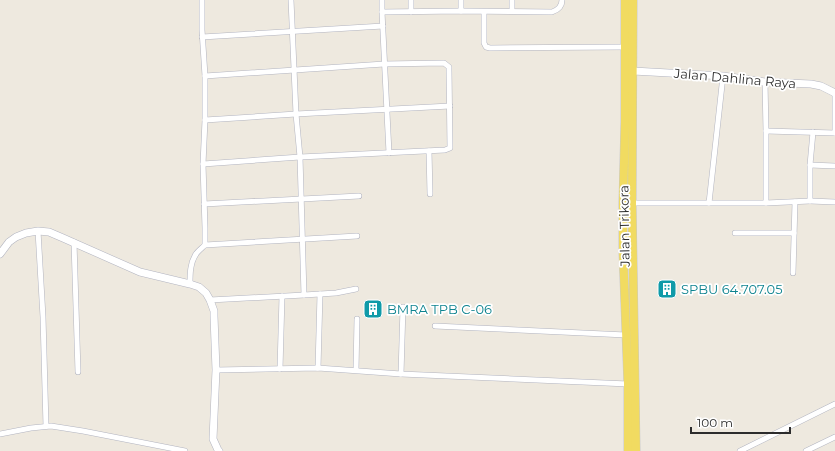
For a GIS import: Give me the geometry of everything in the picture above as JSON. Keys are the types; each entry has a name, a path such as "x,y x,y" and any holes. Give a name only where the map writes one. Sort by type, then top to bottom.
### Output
{"main road":[{"name":"Jalan Trikora","path":"625,0 627,203 626,335 628,451"},
{"name":"Jalan Trikora","path":"633,0 633,71 627,203 636,451"}],"street":[{"path":"202,0 202,37 205,76 203,164 205,245"},
{"path":"291,0 296,114 300,157 304,295"},
{"path":"382,0 389,153"},
{"path":"411,0 411,12"},
{"path":"461,0 461,10"},
{"path":"512,0 512,11"},
{"path":"382,12 461,10 484,12 552,12 558,10 562,4 562,0"},
{"path":"484,12 484,43 490,48 625,47"},
{"path":"202,37 382,26"},
{"path":"203,164 300,157 445,150 450,148 449,67 444,63 384,64 205,76"},
{"name":"Jalan Dahlina Raya","path":"633,71 722,76 765,82 811,84 821,86 835,93"},
{"path":"709,203 722,76"},
{"path":"765,82 766,203"},
{"path":"766,131 835,133 835,93"},
{"path":"205,120 450,106"},
{"path":"810,201 812,132"},
{"path":"429,151 430,194"},
{"path":"810,165 835,166"},
{"path":"204,204 359,196"},
{"path":"793,273 795,202"},
{"path":"627,203 835,202"},
{"path":"38,231 43,317 46,426"},
{"path":"0,254 9,242 16,237 26,233 38,231 49,232 140,272 190,284 199,287 206,293 214,311 216,370 213,439 218,451"},
{"path":"735,233 794,233"},
{"path":"190,284 191,265 197,253 205,245 357,236"},
{"path":"74,242 78,372"},
{"path":"210,300 336,293 356,289"},
{"path":"318,368 320,294"},
{"path":"280,369 282,296"},
{"path":"401,374 403,307"},
{"path":"356,370 357,319"},
{"path":"435,326 626,335"},
{"path":"216,370 318,368 401,374 628,384"},
{"path":"740,451 835,404"},
{"path":"0,434 51,426 185,451"},
{"path":"806,451 835,437"}],"place":[{"name":"SPBU 64.707.05","path":"667,289"},
{"name":"BMRA TPB C-06","path":"373,309"}]}
